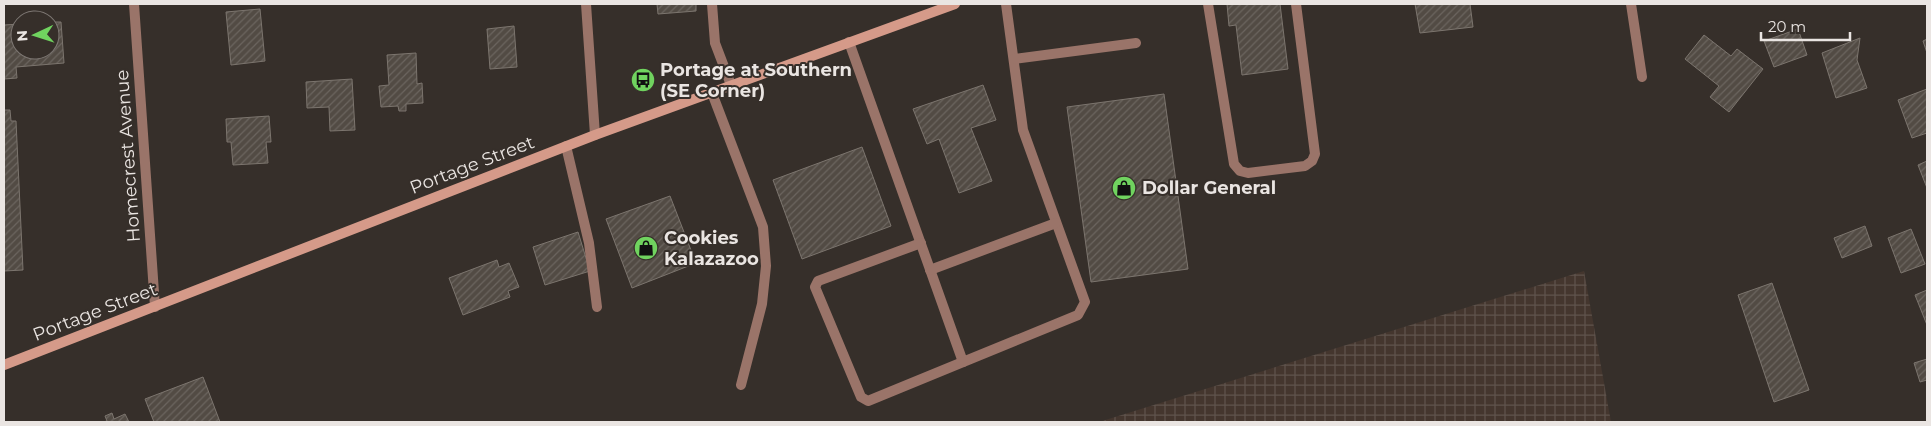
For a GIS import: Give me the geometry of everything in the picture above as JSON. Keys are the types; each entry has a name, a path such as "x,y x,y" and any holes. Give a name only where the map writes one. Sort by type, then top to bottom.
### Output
{"main road":[{"name":"Portage Street","path":"4,364 595,135 955,4"}],"street":[{"name":"Homecrest Avenue","path":"134,4 155,307"},
{"path":"586,4 595,135"},
{"path":"712,4 715,43 731,85"},
{"path":"921,243 818,281 815,286 861,397 868,401 1078,315 1085,302 1023,130 1006,4"},
{"path":"1208,4 1234,164 1240,171 1248,173 1305,166 1312,161 1315,154 1296,4"},
{"path":"1631,4 1642,77"},
{"path":"849,42 963,362"},
{"path":"1014,59 1136,43"},
{"path":"712,92 763,227 766,266 762,304 741,385"},
{"path":"566,146 589,243 597,307"},
{"path":"930,270 1056,222"}],"shaded area":[{"path":"1584,271 1611,422 1099,422"}],"building":[{"path":"657,4 696,4 696,11 658,14"},
{"path":"1227,4 1280,4 1288,69 1242,75 1236,25 1229,26"},
{"path":"1415,4 1470,4 1473,27 1420,33"},
{"path":"260,9 265,61 231,65 226,12"},
{"path":"61,22 64,63 16,67 17,78 4,79 4,25 10,25 10,60 60,60"},
{"path":"514,26 517,67 490,69 487,29"},
{"path":"1798,29 1807,55 1774,67 1764,41"},
{"path":"1704,35 1731,56 1737,49 1763,69 1729,112 1710,97 1719,86 1685,59"},
{"path":"1860,38 1857,60 1867,88 1836,98 1822,53"},
{"path":"1927,39 1927,53 1923,41"},
{"path":"416,53 417,84 422,83 423,103 406,104 406,111 399,111 398,106 381,107 379,86 389,85 387,55"},
{"path":"352,79 355,130 330,131 329,107 307,108 306,82"},
{"path":"983,85 996,120 971,128 992,181 959,193 939,139 927,144 913,109"},
{"path":"1927,89 1927,133 1912,138 1898,100"},
{"path":"1164,94 1188,269 1091,282 1067,107"},
{"path":"4,110 10,110 11,121 16,121 23,270 4,271"},
{"path":"269,116 271,142 266,142 268,163 233,165 231,142 227,142 226,119"},
{"path":"862,147 891,226 802,259 773,180"},
{"path":"1927,161 1927,188 1918,165"},
{"path":"670,196 696,263 632,288 606,219"},
{"path":"1865,226 1872,246 1842,258 1834,238"},
{"path":"1911,229 1925,264 1901,273 1888,238"},
{"path":"578,232 590,271 545,285 533,247"},
{"path":"497,260 499,267 509,263 519,287 508,291 510,297 463,315 449,278"},
{"path":"1772,283 1809,390 1774,402 1738,295"},
{"path":"1927,290 1927,325 1915,295"},
{"path":"1927,359 1927,380 1920,382 1914,363"},
{"path":"203,377 220,422 154,422 145,399"},
{"path":"112,413 114,419 125,414 129,422 103,422 107,421 105,416"}],"place":[{"name":"Portage at Southern (SE Corner)","path":"643,80"},
{"name":"Dollar General","path":"1124,188"},
{"name":"Cookies Kalazazoo","path":"646,248"}]}
